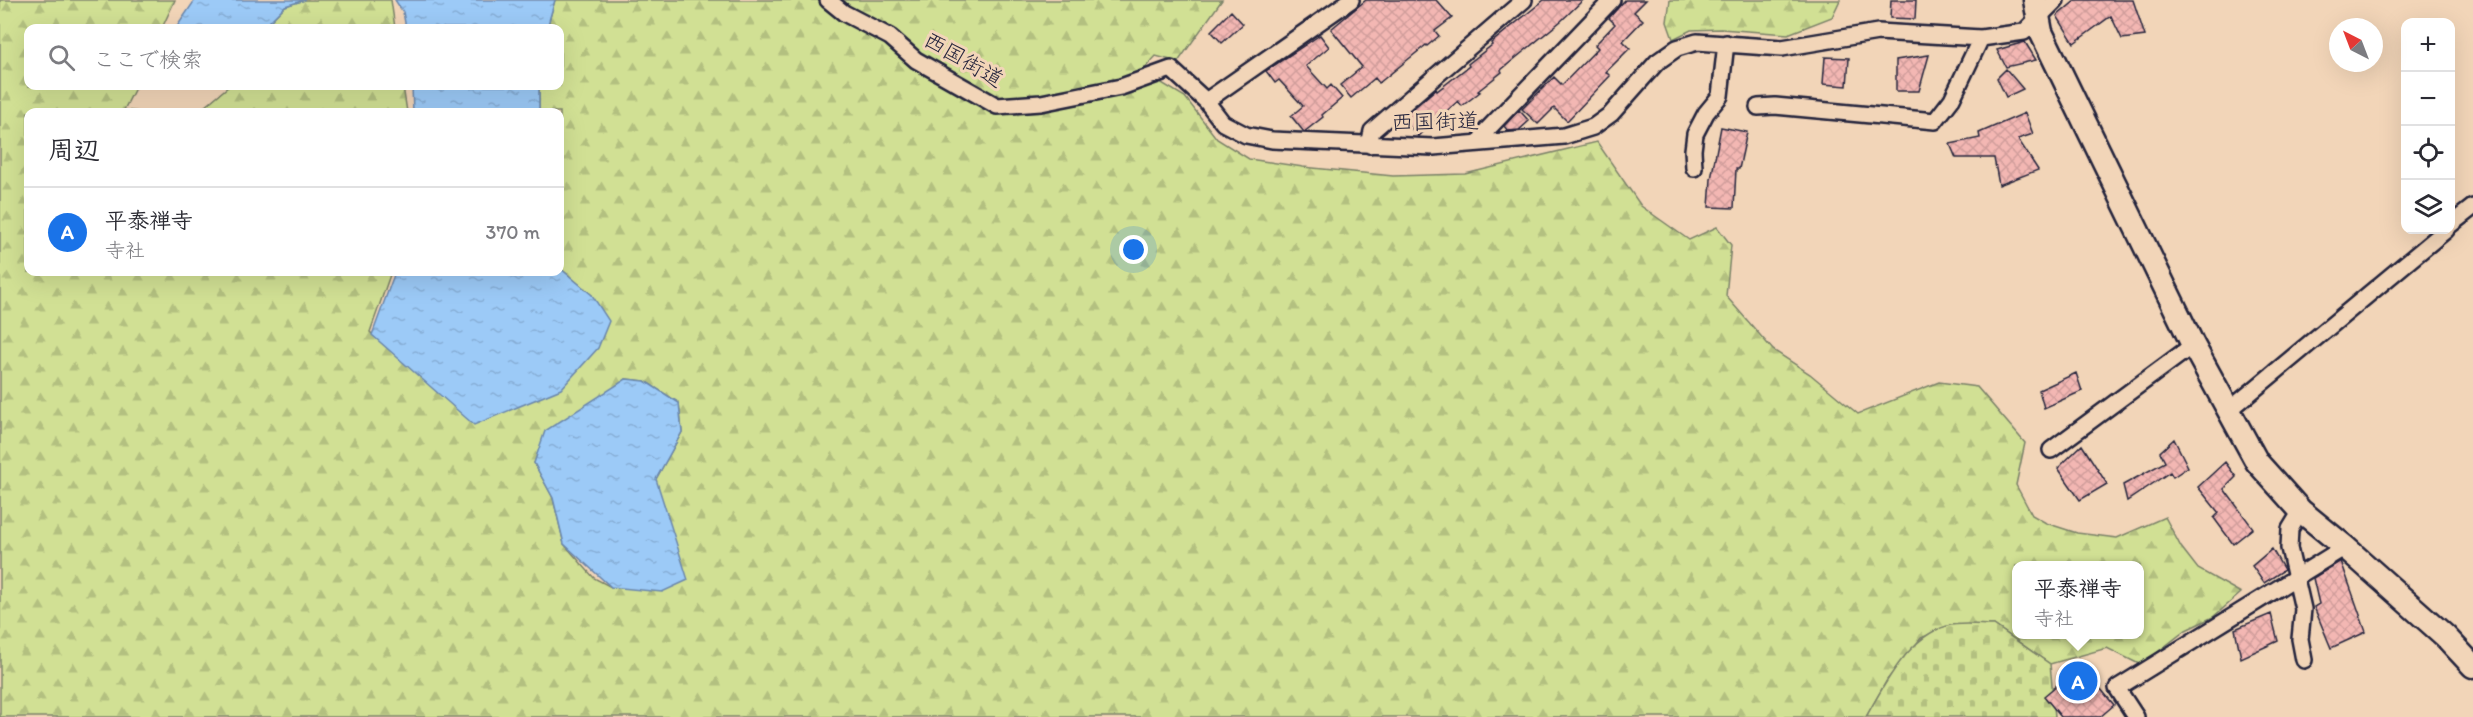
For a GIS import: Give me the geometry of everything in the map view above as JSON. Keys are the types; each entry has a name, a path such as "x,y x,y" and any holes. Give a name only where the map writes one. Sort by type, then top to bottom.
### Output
{"street":[{"name":"西国街道","path":"828,0 844,14 890,37 916,60 998,106 1041,103 1121,87 1171,69 1206,100 1223,123 1246,135 1272,140 1433,147 1564,136 1593,127 1611,114 1657,62 1677,48 1697,42 1782,48 1878,32 1981,38 2024,32 2037,9 2056,0"},
{"path":"1206,100 1352,0"},
{"path":"1369,145 1372,130 1524,0"},
{"path":"1479,143 1485,132 1612,0"},
{"path":"2037,9 2042,32 2193,345 2257,462 2301,511 2445,636 2473,666"},
{"path":"1758,107 1775,106 1935,121 1952,99 1981,38"},
{"path":"1694,168 1692,150 1695,134 1706,113 1720,96 1726,43"},
{"path":"2455,222 2473,207"},
{"path":"2228,412 2441,234"},
{"path":"2051,450 2193,345"},
{"path":"2301,511 2290,530 2289,548 2303,609 2300,639 2304,660"},
{"path":"2136,717 2117,688 2345,547"}],"green space":[{"path":"0,0 175,0 164,24 24,24 24,90 134,90 125,108 24,108 24,276 390,276 370,332 474,424 592,295 564,271 564,108 539,108 539,90 564,90 564,24 548,24 555,0 1222,0 1178,62 1156,56 1142,71 1185,97 1217,139 1249,159 1393,176 1465,174 1597,142 1641,206 1689,240 1717,227 1731,245 1726,296 1773,350 1810,374 1858,414 1939,382 1977,387 2025,443 2016,485 2032,515 2046,523 2077,533 2117,538 2165,517 2181,547 2198,569 2241,593 2213,617 2186,630 2141,665 2107,648 2050,664 2014,639 2144,639 2144,561 2012,561 2012,638 1994,625 1948,626 1921,638 1887,680 1866,717 0,717","holes":["626,379 645,381 679,403 682,432 656,479 611,587 594,578 564,544 553,498 534,463"]},
{"path":"305,0 391,0 394,24 267,24 285,6"},
{"path":"1670,0 1840,0 1832,17 1788,34 1721,29 1691,30 1673,39 1667,22"},
{"path":"224,90 404,90 406,108 203,108"},
{"path":"1964,624 1994,625 2050,664 2055,717 1866,717 1899,663 1909,651 1933,631"}],"water":[{"path":"195,0 305,0 285,6 267,24 179,24"},
{"path":"395,0 555,0 548,24 405,24 403,12"},
{"path":"412,90 539,90 539,108 413,108"},
{"path":"564,271 592,295 609,321 598,348 561,389 474,425 372,335 394,276 564,276"},
{"path":"626,379 645,381 679,403 682,432 656,479 688,580 662,592 611,587 564,544 553,498 534,463 545,431"}],"building":[{"path":"1366,0 1436,0 1452,18 1435,31 1439,36 1427,46 1379,83 1375,78 1351,98 1340,85 1362,67 1331,29"},
{"path":"1544,0 1583,0 1501,70 1502,72 1478,91 1480,92 1462,106 1458,101 1418,136 1402,118 1436,89 1437,91 1469,66 1468,64 1492,45 1491,43"},
{"path":"1625,0 1646,0 1634,12 1643,20 1623,41 1630,48 1606,72 1610,76 1567,121 1554,108 1538,124 1522,109 1554,77 1562,85 1598,48 1595,45 1615,24 1609,18"},
{"path":"1891,0 1916,0 1915,19 1890,18"},
{"path":"2076,0 2133,0 2145,36 2122,39 2111,16 2074,43 2057,16"},
{"path":"1231,11 1243,24 1222,43 1211,31"},
{"path":"1320,35 1329,47 1306,66 1327,89 1331,85 1342,98 1304,132 1291,116 1303,106 1279,80 1275,83 1266,71"},
{"path":"2025,42 2036,60 2006,67 1997,50"},
{"path":"1929,55 1919,91 1896,91 1896,60"},
{"path":"1825,57 1849,58 1847,86 1823,84"},
{"path":"2006,69 2023,89 2006,97 1997,78"},
{"path":"1519,110 1529,121 1519,130 1508,131 1504,126"},
{"path":"2025,113 2033,134 2018,139 2038,170 1999,185 1994,158 1956,158 1950,144 1980,138 1979,133"},
{"path":"1721,127 1747,132 1739,169 1736,169 1734,208 1709,207 1711,179"},
{"path":"2076,373 2082,391 2044,408 2039,390"},
{"path":"2174,439 2188,467 2173,477 2170,472 2127,501 2123,485 2165,462 2160,452"},
{"path":"2082,445 2107,484 2080,500 2058,468"},
{"path":"2225,462 2236,477 2224,489 2253,528 2233,544 2214,518 2219,513 2198,487"},
{"path":"2272,549 2284,570 2264,583 2252,566"},
{"path":"2341,561 2366,632 2331,648 2314,607 2319,604 2313,578"},
{"path":"2271,614 2278,641 2241,658 2235,629"},
{"path":"2081,665 2114,705 2100,717 2061,717 2044,696"}],"place":[{"name":"平泰禅寺","path":"2078,681"}]}
